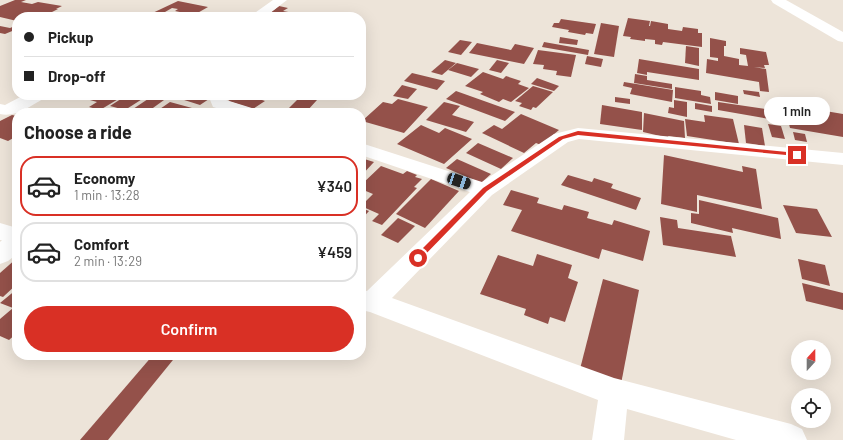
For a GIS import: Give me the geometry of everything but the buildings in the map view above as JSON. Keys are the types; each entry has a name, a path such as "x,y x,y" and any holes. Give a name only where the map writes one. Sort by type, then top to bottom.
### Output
{"street":[{"path":"263,12 281,0"},
{"path":"777,0 843,38"},
{"path":"13,108 28,100"},
{"path":"218,100 219,103 234,108"},
{"path":"0,109 7,111 12,108"},
{"path":"791,440 614,392 366,301 485,190 561,138 578,133 843,159"},
{"path":"366,151 485,190"},
{"path":"0,232 12,236"},
{"path":"0,255 12,245"},
{"path":"608,440 614,392"}],"route":[{"path":"418,258 485,190 561,138 578,133 797,155"}]}
